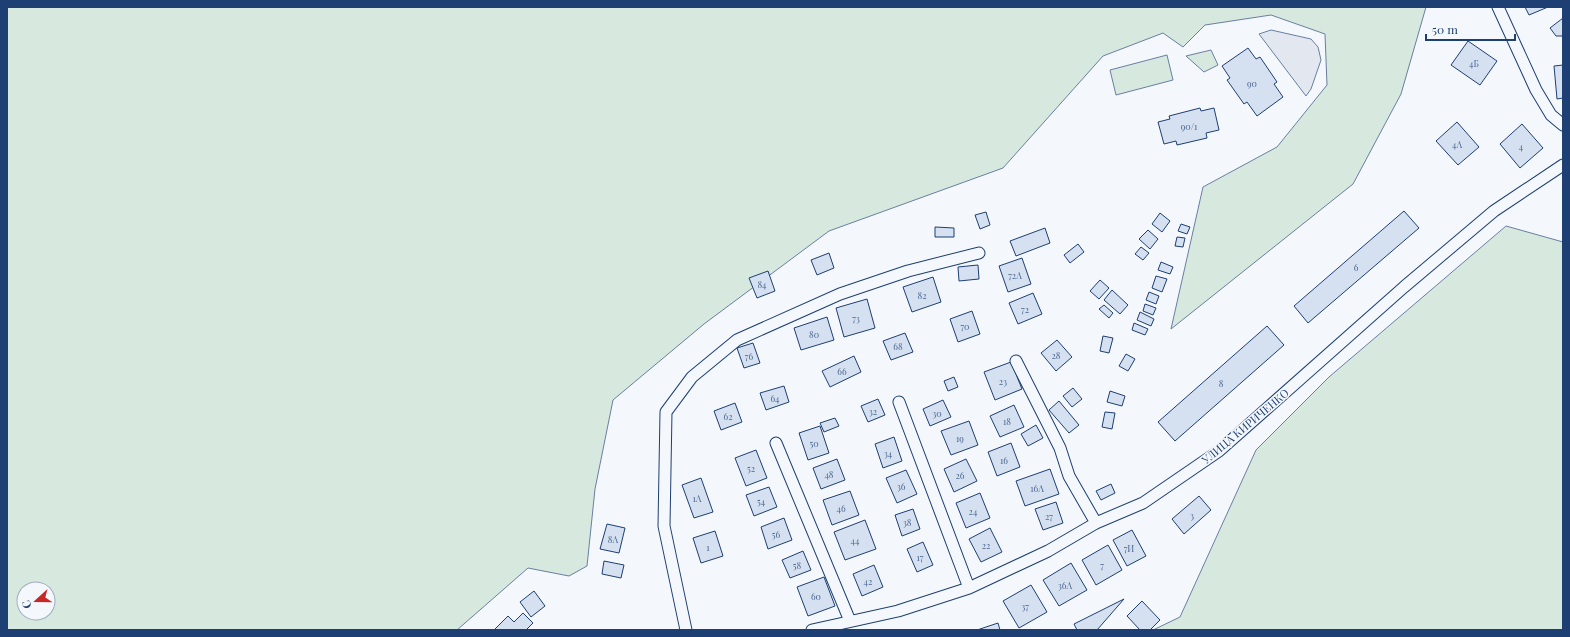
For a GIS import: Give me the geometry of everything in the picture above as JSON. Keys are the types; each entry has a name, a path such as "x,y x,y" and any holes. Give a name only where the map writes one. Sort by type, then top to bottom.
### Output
{"street":[{"path":"1498,7 1536,90 1552,115 1563,125"},
{"name":"УЛИЦА КИРИЧЕНКО","path":"812,630 850,620 898,611 969,588 1048,551 1096,523 1143,503 1219,451 1404,287 1494,211 1563,165"},
{"path":"686,630 664,526 666,412 692,377 737,340 840,294 908,271 979,253"},
{"path":"1016,361 1060,448 1069,476 1096,523"},
{"path":"899,402 969,588"},
{"path":"776,443 850,620"}],"shaded area":[{"path":"7,7 1426,7 1401,94 1353,184 1171,329 1203,187 1277,147 1327,85 1325,34 1271,15 1205,25 1183,47 1163,33 1103,56 1003,168 829,231 704,324 613,400 595,489 587,566 569,576 528,568 457,630 7,630"},
{"path":"1271,30 1311,39 1318,47 1321,60 1311,89 1306,96 1259,34"},
{"path":"1211,50 1218,65 1204,72 1186,56"},
{"path":"1167,55 1173,80 1116,95 1110,70"},
{"path":"1506,226 1563,242 1563,630 1153,630 1180,617 1256,450 1329,377"}],"building":[{"path":"1525,7 1548,7 1529,15"},
{"path":"1563,18 1563,36 1556,36 1550,28"},
{"path":"1468,41 1497,61 1480,85 1451,65"},
{"path":"1248,48 1256,59 1260,57 1277,82 1274,84 1283,97 1257,116 1247,102 1244,104 1227,80 1230,78 1222,66"},
{"path":"1563,65 1563,98 1557,99 1554,66"},
{"path":"1200,108 1201,111 1214,108 1219,130 1206,133 1207,138 1177,145 1176,141 1164,144 1158,122 1170,119 1169,116"},
{"path":"1457,122 1479,147 1458,165 1436,141"},
{"path":"1522,124 1543,148 1520,168 1500,144"},
{"path":"1404,211 1419,228 1308,323 1294,306"},
{"path":"986,212 990,225 980,229 975,215"},
{"path":"1160,213 1170,221 1162,232 1152,224"},
{"path":"1181,224 1190,227 1187,234 1178,231"},
{"path":"935,227 954,228 954,237 935,237"},
{"path":"1045,228 1050,243 1016,256 1010,241"},
{"path":"1148,230 1158,239 1150,249 1139,239"},
{"path":"1177,237 1185,238 1183,247 1175,246"},
{"path":"1078,244 1084,252 1070,263 1064,255"},
{"path":"1141,247 1149,253 1143,260 1135,254"},
{"path":"829,253 834,268 817,275 811,260"},
{"path":"1022,258 1031,284 1008,292 999,266"},
{"path":"1161,262 1173,267 1170,274 1158,270"},
{"path":"978,265 979,279 959,281 958,267"},
{"path":"768,271 775,291 757,298 749,278"},
{"path":"1156,276 1167,279 1162,292 1152,288"},
{"path":"933,277 941,302 912,312 903,287"},
{"path":"1100,280 1109,288 1099,299 1090,291"},
{"path":"1112,290 1128,305 1120,314 1104,300"},
{"path":"1149,292 1159,296 1156,304 1146,300"},
{"path":"1033,293 1042,314 1018,324 1009,303"},
{"path":"867,299 875,328 844,337 836,308"},
{"path":"1145,304 1156,308 1153,315 1143,311"},
{"path":"1104,305 1113,313 1109,318 1099,309"},
{"path":"972,311 980,334 958,342 950,319"},
{"path":"1140,312 1154,319 1151,326 1137,320"},
{"path":"827,317 834,340 801,350 794,328"},
{"path":"1134,323 1148,329 1145,335 1132,330"},
{"path":"1267,326 1284,345 1175,441 1158,422"},
{"path":"905,333 913,352 891,360 883,341"},
{"path":"1103,336 1113,338 1109,353 1100,351"},
{"path":"1057,340 1072,357 1056,371 1041,353"},
{"path":"753,343 760,363 744,368 737,348"},
{"path":"1126,354 1135,359 1128,371 1119,366"},
{"path":"854,356 861,372 830,387 822,371"},
{"path":"1011,362 1022,389 995,400 984,372"},
{"path":"954,377 958,387 948,391 944,381"},
{"path":"784,386 789,402 766,410 760,393"},
{"path":"1073,388 1082,399 1072,407 1063,396"},
{"path":"1110,391 1125,396 1122,406 1107,402"},
{"path":"878,399 885,415 868,422 861,406"},
{"path":"943,400 951,417 930,426 923,409"},
{"path":"1059,401 1079,425 1069,433 1049,410"},
{"path":"735,403 742,422 721,430 714,411"},
{"path":"1014,405 1024,427 1000,437 990,416"},
{"path":"1105,412 1115,413 1112,429 1102,427"},
{"path":"835,418 839,426 824,432 820,423"},
{"path":"969,421 978,445 951,455 941,431"},
{"path":"1036,425 1043,438 1028,446 1021,434"},
{"path":"820,426 829,453 808,460 799,433"},
{"path":"894,437 902,461 883,468 875,444"},
{"path":"1011,443 1020,467 997,476 988,452"},
{"path":"756,450 767,478 746,486 735,458"},
{"path":"837,459 845,480 821,489 813,468"},
{"path":"966,459 977,481 954,492 944,469"},
{"path":"1050,469 1059,494 1025,506 1016,481"},
{"path":"906,470 917,494 897,503 886,478"},
{"path":"701,478 713,512 694,518 682,485"},
{"path":"1111,484 1115,493 1101,500 1096,491"},
{"path":"769,487 777,507 754,516 746,495"},
{"path":"850,491 859,515 832,525 823,500"},
{"path":"980,493 990,518 966,528 956,503"},
{"path":"1199,496 1211,510 1184,534 1172,519"},
{"path":"1056,502 1063,523 1043,530 1035,509"},
{"path":"913,509 920,529 902,536 895,515"},
{"path":"784,518 792,540 768,549 761,527"},
{"path":"865,520 876,549 845,560 834,532"},
{"path":"607,524 625,528 619,553 600,549"},
{"path":"990,528 1002,552 981,562 969,539"},
{"path":"1132,530 1146,556 1127,566 1113,540"},
{"path":"715,531 723,556 701,563 693,538"},
{"path":"923,542 933,565 917,572 907,549"},
{"path":"1108,545 1122,570 1096,585 1082,560"},
{"path":"803,551 811,570 790,578 782,560"},
{"path":"604,561 624,565 621,578 602,574"},
{"path":"1071,563 1087,590 1059,606 1043,580"},
{"path":"874,565 883,587 862,596 853,574"},
{"path":"824,577 835,606 808,616 797,587"},
{"path":"1031,585 1047,612 1019,628 1003,601"},
{"path":"534,591 545,606 531,617 520,602"},
{"path":"1124,599 1097,630 1077,630 1074,624"},
{"path":"1142,601 1160,620 1150,630 1140,630 1127,616"},
{"path":"523,613 533,623 526,630 494,630 508,616 514,622"},
{"path":"998,623 1000,630 977,630"}]}
